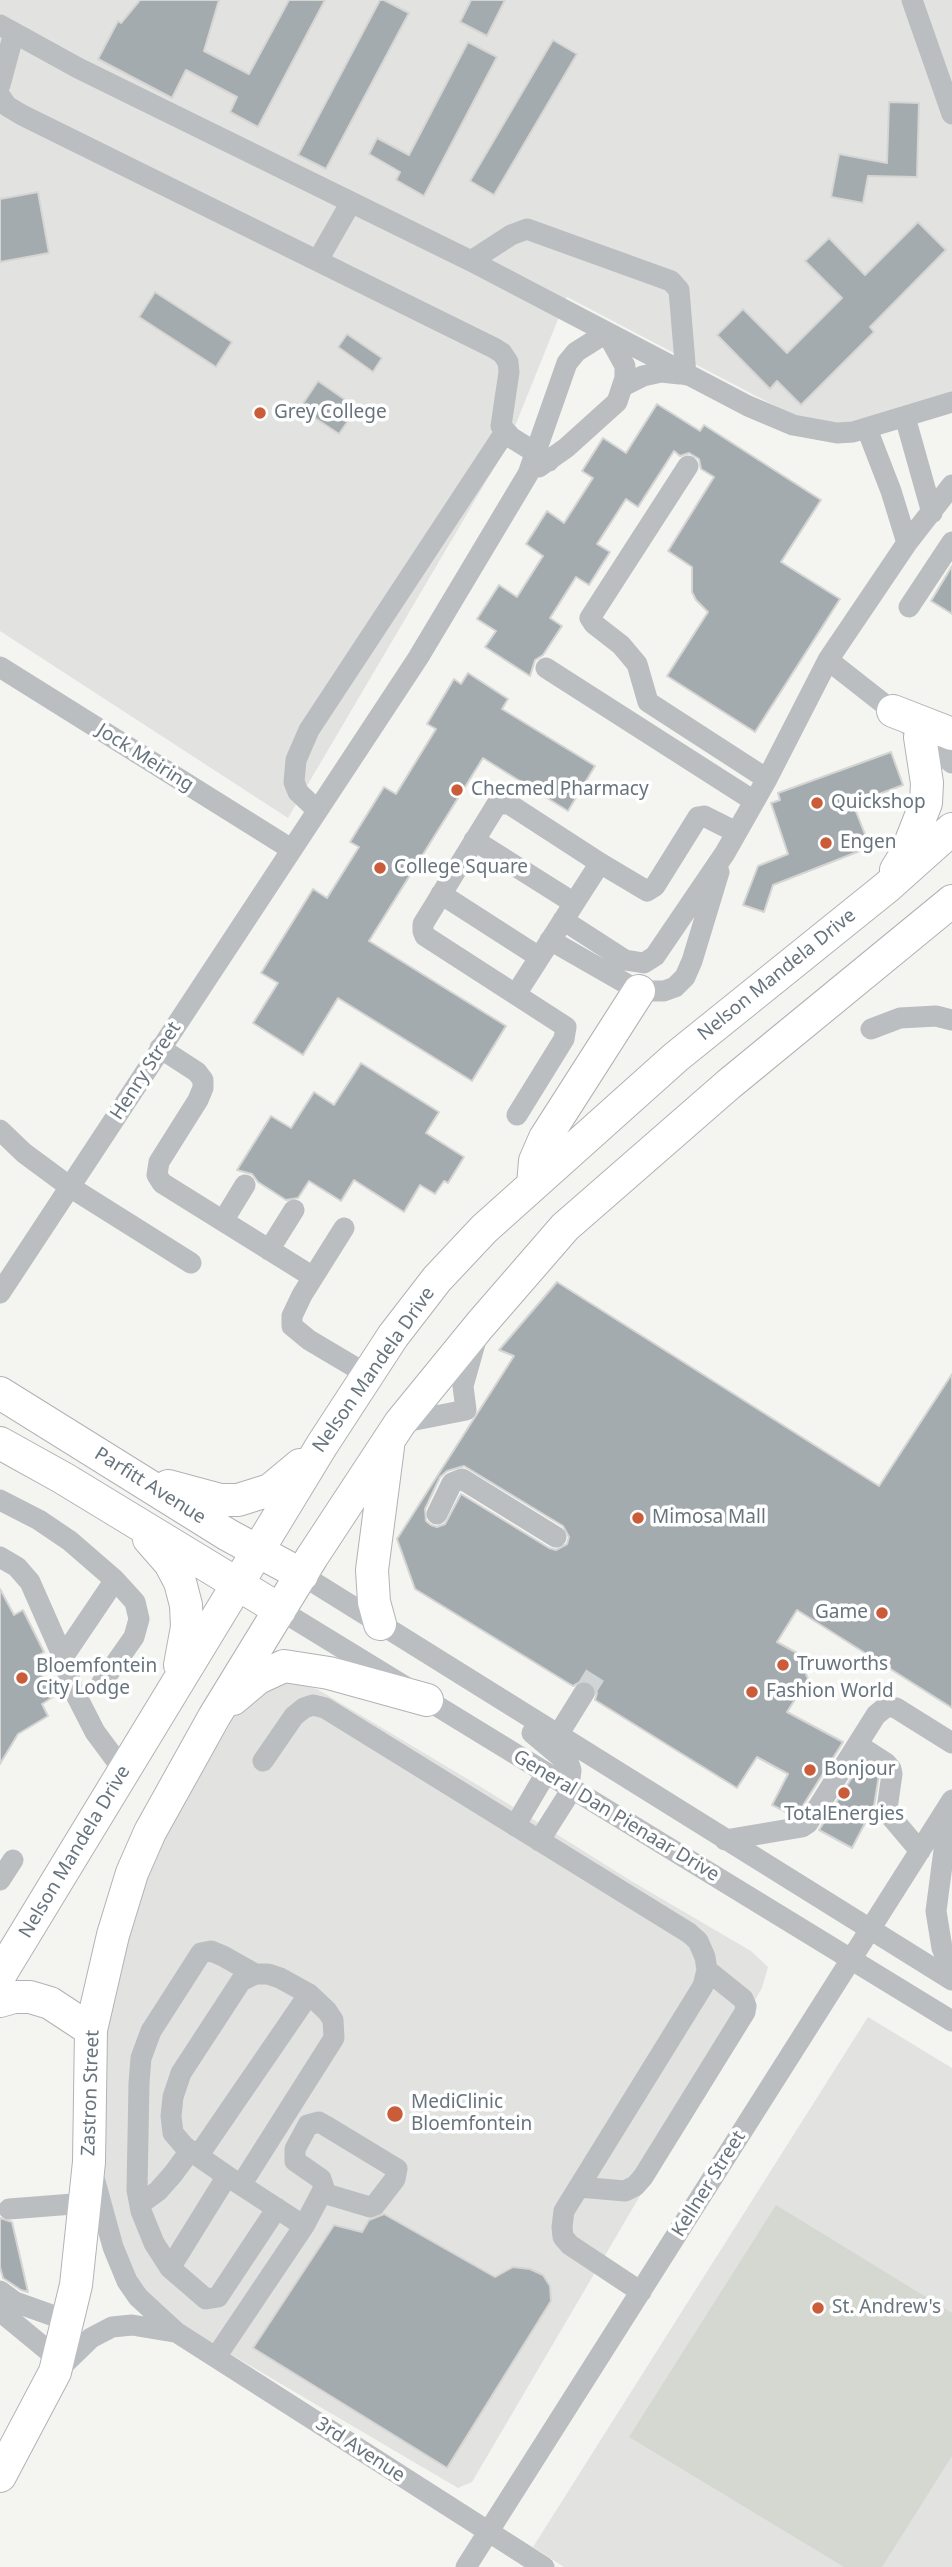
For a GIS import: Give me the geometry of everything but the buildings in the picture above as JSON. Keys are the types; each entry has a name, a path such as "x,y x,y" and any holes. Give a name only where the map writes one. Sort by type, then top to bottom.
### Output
{"highway":[{"path":"893,711 952,734"},
{"path":"887,887 906,854 926,803 927,783 920,737"},
{"name":"Nelson Mandela Drive","path":"0,1975 322,1445 393,1336 437,1279 484,1229 676,1057 887,887 952,828"},
{"path":"280,1610 395,1431 480,1325 565,1227 729,1084 952,901"},
{"path":"533,1185 535,1161 545,1138 641,977"},
{"name":"Parfitt Avenue","path":"0,1393 257,1551 302,1575"},
{"path":"380,1624 374,1602 372,1570 395,1431"},
{"name":"Parfitt Avenue","path":"0,1443 63,1478 280,1610"},
{"path":"140,1479 220,1500 238,1500 270,1490 322,1445"},
{"path":"0,1463 63,1478"},
{"path":"125,1517 157,1546 180,1582 186,1605 187,1627 176,1684"},
{"name":"Zastron Street","path":"0,2476 57,2366 76,2285 89,2162 91,2030 113,1935 132,1873 150,1832 214,1717 280,1610"},
{"path":"214,1717 258,1678 285,1665 329,1673 427,1700"},
{"path":"0,2001 14,1997 30,1997 50,2003 91,2030"}],"street":[{"path":"912,0 952,114"},
{"path":"0,85 7,29 78,68 350,204 471,261 686,375 793,425 837,433 867,429 952,402"},
{"path":"0,96 7,106 22,115 502,353 508,362 509,372 501,426 505,432 542,457 617,402 623,386 625,366 607,333"},
{"path":"318,260 350,204"},
{"path":"471,261 510,235 527,229 671,281 679,290 686,375"},
{"name":"Henry Street","path":"0,1293 418,658 528,474 542,457 567,363 576,352 607,333"},
{"path":"623,386 643,376 660,372 686,375"},
{"path":"905,417 932,513"},
{"path":"867,429 891,491 907,543"},
{"path":"317,810 298,792 294,782 296,760 309,730 505,432"},
{"path":"688,466 590,618 637,663 648,702 767,779"},
{"path":"641,977 725,853 767,779 828,660 876,586 952,485"},
{"path":"876,586 913,609 952,541"},
{"path":"828,660 893,711 952,763"},
{"name":"Jock Meiring","path":"0,667 291,849"},
{"path":"546,668 754,801"},
{"path":"517,1115 567,1032 562,1023 425,936 423,923 497,804 505,803 646,891 655,886 698,817 704,816 736,832"},
{"path":"474,840 569,911 641,977"},
{"path":"441,894 545,948 641,977 664,990 675,987 685,977 725,853"},
{"path":"516,994 600,863"},
{"path":"872,1029 900,1018 936,1016 952,1020"},
{"path":"160,1048 197,1072 203,1080 203,1088 159,1162 157,1175 162,1183 313,1277"},
{"path":"0,1130 24,1153 70,1187 191,1263"},
{"path":"223,1221 246,1185"},
{"path":"269,1250 294,1210"},
{"path":"344,1228 292,1316 292,1326 309,1340 368,1375"},
{"path":"395,1431 466,1410 463,1387 480,1325"},
{"path":"437,1514 452,1483 462,1479 556,1538"},
{"path":"0,1500 39,1520 70,1541 115,1580 135,1602 139,1619 134,1637 101,1684"},
{"path":"0,1557 17,1567 30,1582 72,1687 95,1732 124,1771"},
{"name":"General Dan Pienaar Drive","path":"302,1575 952,1980"},
{"path":"62,1657 115,1580"},
{"name":"General Dan Pienaar Drive","path":"280,1610 952,2021"},
{"path":"472,1681 509,1716 565,1759 571,1770 570,1788 539,1841"},
{"path":"558,1735 584,1693"},
{"path":"725,1840 808,1823 876,1715 887,1706 896,1708 952,1742"},
{"path":"263,1761 295,1716 304,1708 325,1708 698,1941 707,1970 703,1986 564,2211 562,2227 564,2237 570,2245 641,2292"},
{"path":"858,1745 891,1769 887,1809 891,1818 920,1851"},
{"path":"515,1826 546,1773"},
{"path":"951,1802 936,1911 942,1948 952,1972"},
{"name":"Kellner Street","path":"466,2567 951,1802"},
{"path":"0,1880 13,1860"},
{"path":"170,2268 334,2038 332,2020 327,2011 309,1994 280,1978 255,1974 211,1951 201,1953 151,2031 141,2058 136,2167 140,2204 154,2243 170,2268 206,2299 218,2297 277,2208"},
{"path":"579,2187 625,2191 635,2186 745,2012 743,2000 707,1970"},
{"path":"255,1974 241,1981 181,2073 173,2097 173,2133 194,2153 304,2226"},
{"path":"140,2204 158,2191 194,2153 309,1994"},
{"path":"216,2357 304,2226 323,2193 324,2183 295,2161 294,2154 308,2124 314,2122 326,2126 397,2169 395,2179 375,2205 370,2207 323,2193"},
{"name":"3rd Avenue","path":"89,2162 113,2246 127,2281 138,2297 176,2332 544,2567"},
{"path":"9,2209 86,2203"},
{"path":"0,2291 15,2302 68,2321"},
{"path":"0,2311 57,2366"},
{"name":"3rd Avenue","path":"57,2366 91,2338 112,2327 132,2325 176,2332"}],"shaded area":[{"name":"Grey College","path":"0,0 952,0 952,396 821,430 567,297 507,446 288,818 0,631"},
{"name":"MediClinic Bloemfontein","path":"286,1681 317,1689 751,1951 768,1967 762,1988 472,2482 458,2488 186,2328 139,2284 122,2245 99,2170 103,2057 114,1980 141,1882 181,1803 235,1716 255,1692"},
{"name":"St. Andrew's","path":"868,2017 952,2068 952,2567 564,2567 533,2547"},
{"path":"776,2205 952,2313 952,2456 882,2567 844,2567 629,2437"}],"tunnel":[{"path":"584,1693 597,1672"}],"place":[{"name":"Grey College","path":"260,413"},
{"name":"Checmed Pharmacy","path":"457,790"},
{"name":"Quickshop","path":"817,803"},
{"name":"Engen","path":"826,843"},
{"name":"College Square","path":"380,868"},
{"name":"Mimosa Mall","path":"638,1518"},
{"name":"Game","path":"882,1613"},
{"name":"Truworths","path":"783,1665"},
{"name":"Bloemfontein City Lodge","path":"22,1678"},
{"name":"Fashion World","path":"752,1692"},
{"name":"Bonjour","path":"810,1770"},
{"name":"TotalEnergies","path":"844,1793"},
{"name":"MediClinic Bloemfontein","path":"395,2114"},
{"name":"St. Andrew's","path":"818,2308"}]}
